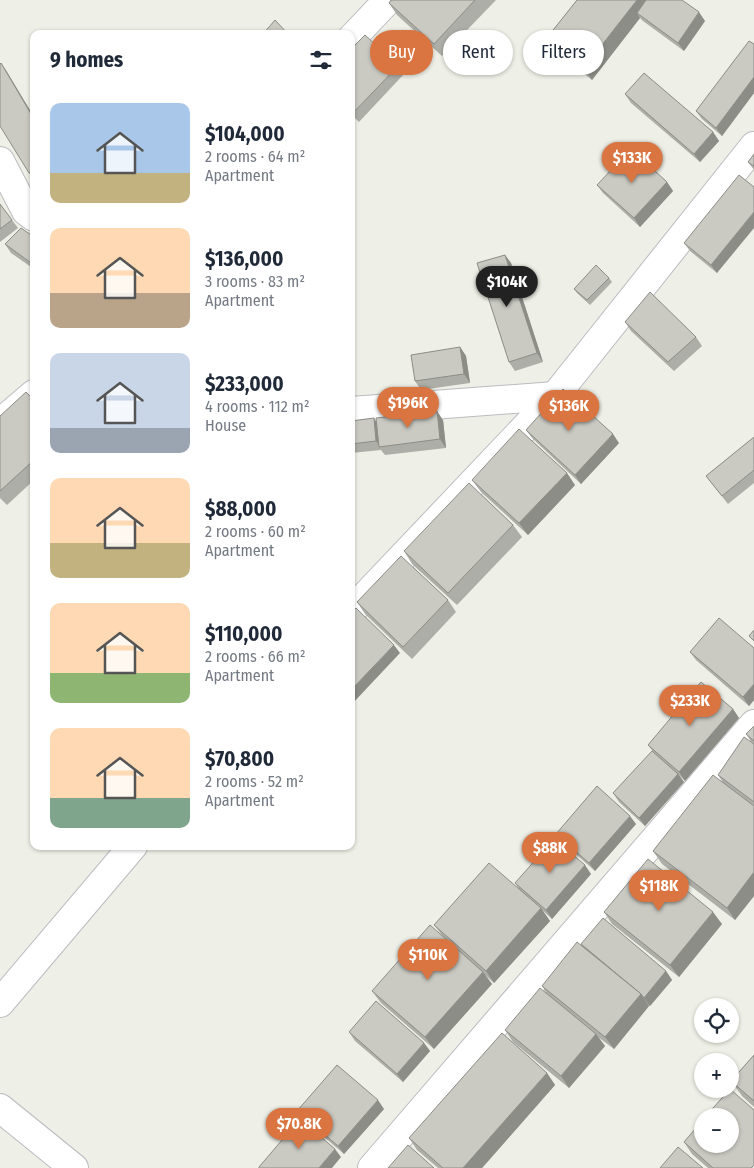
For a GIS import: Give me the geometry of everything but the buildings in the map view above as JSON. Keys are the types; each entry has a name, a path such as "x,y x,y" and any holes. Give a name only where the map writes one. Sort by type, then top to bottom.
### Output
{"street":[{"path":"355,35 388,0"},
{"path":"355,607 555,396 754,146"},
{"path":"0,161 26,211 30,214"},
{"path":"355,411 555,396"},
{"path":"0,424 30,398"},
{"path":"372,1168 754,724"},
{"path":"0,1003 130,850"},
{"path":"0,1108 74,1168"}]}
